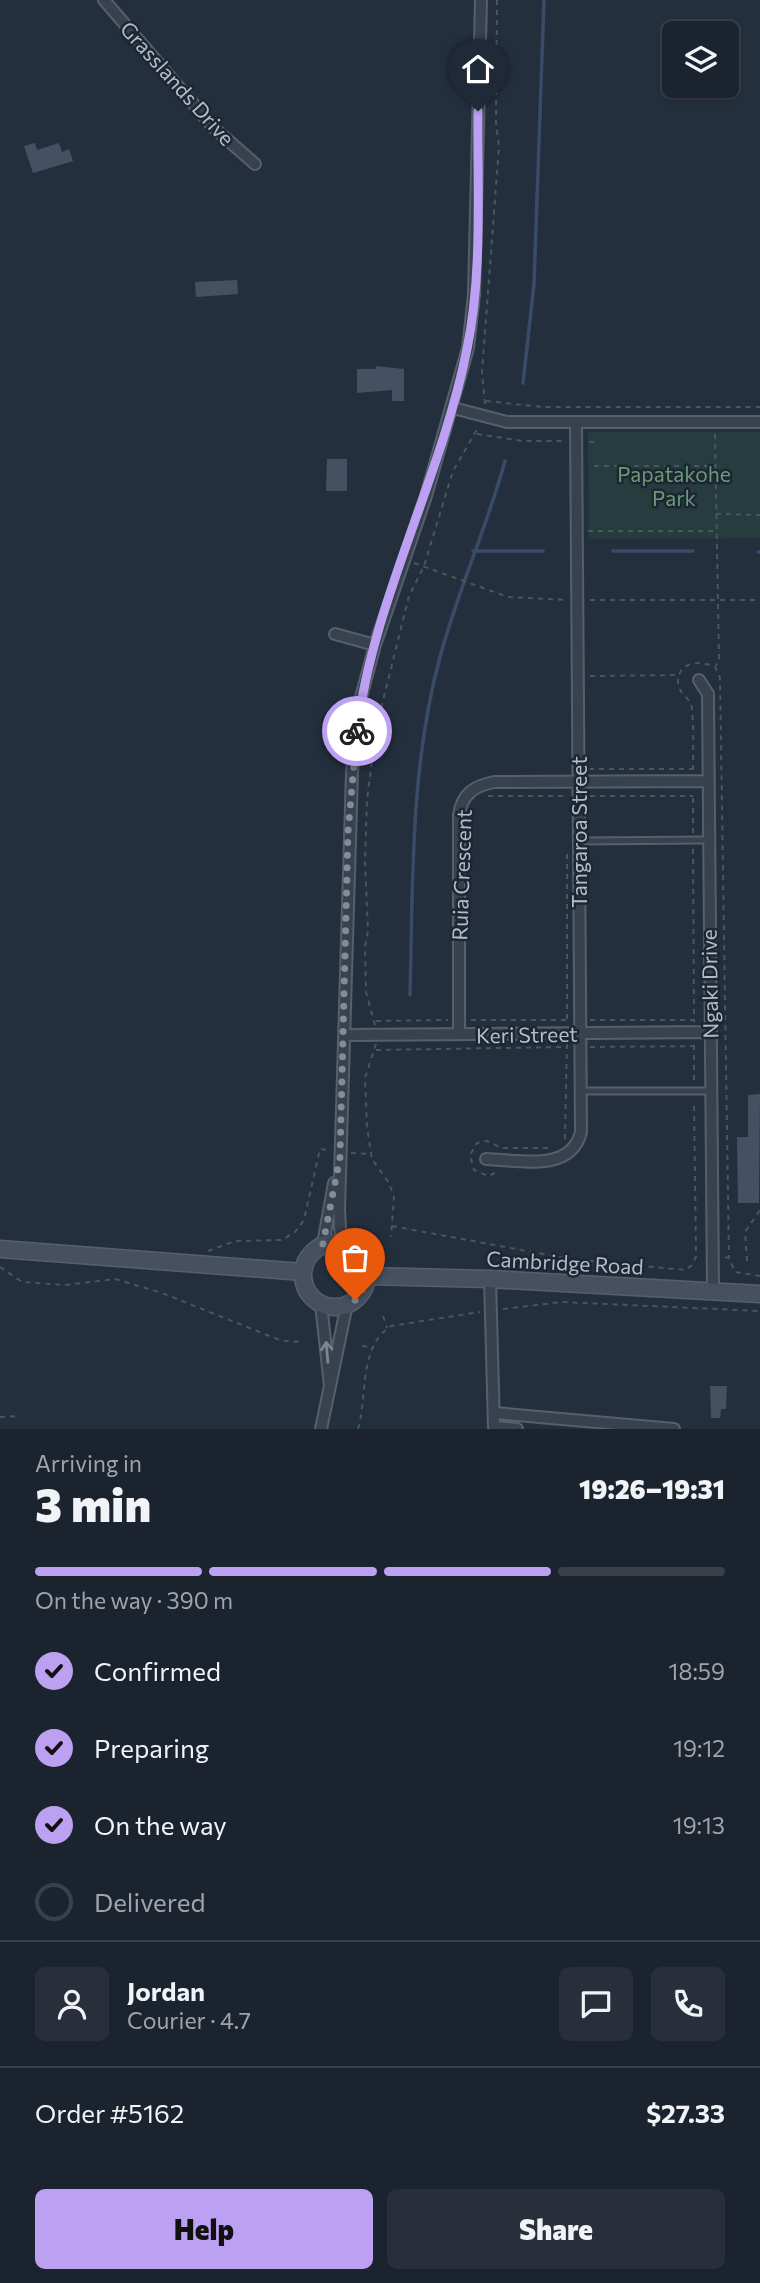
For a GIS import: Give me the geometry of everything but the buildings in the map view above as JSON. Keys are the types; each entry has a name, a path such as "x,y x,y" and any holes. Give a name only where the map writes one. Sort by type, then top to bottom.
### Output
{"main road":[{"path":"323,1244 346,1245 360,1255 367,1276 361,1293 347,1304 329,1307 307,1292 303,1272 311,1252 323,1244"},
{"path":"0,1249 303,1272"},
{"name":"Cambridge Road","path":"367,1276 490,1279 760,1294"}],"street":[{"name":"Grasslands Drive","path":"104,0 214,128 255,164"},
{"path":"346,1245 340,1230 340,1157 352,772 360,701 375,645 453,408 468,348 474,295 481,0"},
{"path":"453,408 507,422 760,422"},
{"name":"Tangaroa Street","path":"486,1159 557,1160 565,1156 579,1141 577,601 571,423"},
{"path":"335,634 375,645"},
{"name":"Ngaki Drive","path":"699,680 708,694 713,1291"},
{"name":"Ruia Crescent","path":"459,1034 459,815 466,796 479,785 494,782 708,781"},
{"name":"Keri Street","path":"345,1035 709,1032"},
{"path":"323,1244 340,1157"},
{"path":"490,1279 494,1427 516,1429"},
{"path":"321,1304 330,1386"},
{"path":"321,1429 347,1304"},
{"path":"495,1413 673,1429"}],"lane":[{"path":"579,841 708,840"},
{"path":"580,1091 710,1091"}],"path":[{"path":"391,1237 392,1189 372,1158 369,1146 365,1078 375,1050 376,1035 365,980 369,782 376,729 409,596 424,565 453,471 476,434 483,416 485,401 482,372 499,146 496,112 497,0"},
{"path":"485,401 542,407 760,407"},
{"path":"715,422 719,659 715,667"},
{"path":"571,423 571,441"},
{"path":"476,434 523,441 596,442"},
{"path":"594,466 716,466"},
{"path":"716,514 760,515"},
{"path":"576,531 716,531"},
{"path":"402,561 424,565 524,600 760,600"},
{"path":"589,676 679,675"},
{"path":"578,769 708,768"},
{"path":"466,796 708,796"},
{"path":"561,1143 567,1131 567,849"},
{"path":"580,1020 725,1019"},
{"path":"374,1021 567,1020"},
{"path":"580,1047 726,1046"},
{"path":"375,1050 567,1047"},
{"path":"495,1173 488,1176 474,1170 470,1155 477,1143 487,1142 502,1148 555,1147"},
{"path":"235,1241 282,1240 295,1232 304,1220 320,1149"},
{"path":"747,1261 745,1232 760,1210"},
{"path":"392,1226 622,1265 685,1270 696,1257 729,1258 735,1272 760,1276"},
{"path":"0,1267 22,1282 65,1285 115,1279 162,1293 282,1341 302,1342"},
{"path":"358,1429 373,1347 376,1338 387,1328 562,1302 760,1311"},
{"path":"383,1316 387,1328"},
{"path":"362,1346 373,1347"},
{"path":"0,1416 18,1416"}],"green space":[{"name":"Papatakohe Park","path":"588,432 760,432 760,538 589,539"}],"waterway":[{"path":"523,383 534,284 544,0"},
{"path":"410,995 415,825 430,698 447,632 505,461"},
{"path":"473,551 543,551"},
{"path":"613,551 693,551"}],"way so far":[{"path":"355,1300 365,1285 367,1276 364,1262 355,1250 346,1245 323,1244 340,1157 348,832 357,731"}],"route":[{"path":"357,731 360,701 375,645 433,474 468,348 474,295 478,111"}]}
